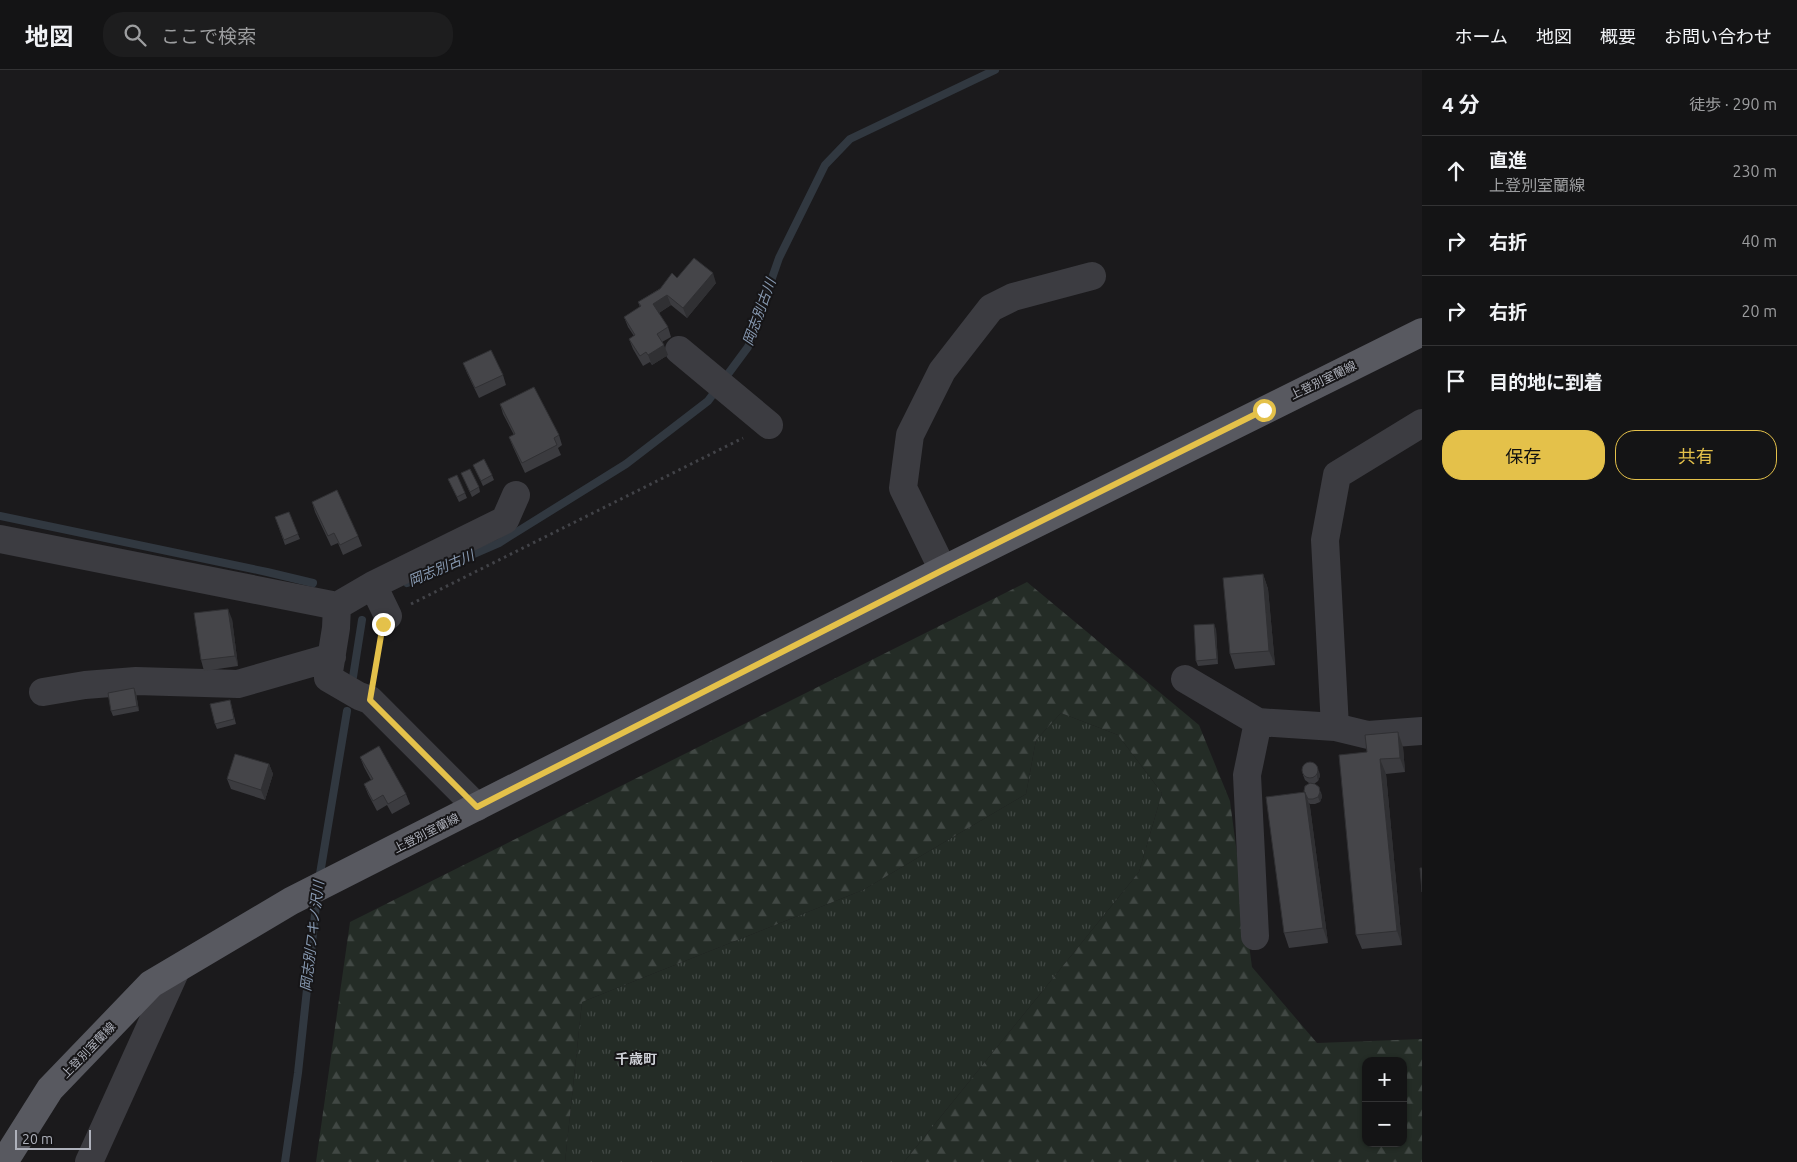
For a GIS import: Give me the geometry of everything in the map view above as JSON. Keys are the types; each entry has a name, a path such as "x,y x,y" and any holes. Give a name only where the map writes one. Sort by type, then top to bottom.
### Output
{"main road":[{"name":"上登別室蘭線","path":"4,1162 50,1089 151,984 291,901 943,570 1422,332"}],"street":[{"path":"943,570 903,488 910,435 942,371 991,308 1013,297 1092,276"},
{"path":"679,350 770,425"},
{"path":"1335,727 1325,540 1337,475 1422,423"},
{"path":"0,539 337,606 373,585 505,520 516,495"},
{"path":"373,585 388,616"},
{"path":"337,606 328,678 359,696 370,700 477,807"},
{"path":"43,692 86,685 136,681 174,684 238,684 332,657"},
{"path":"1185,679 1258,722 1335,727 1368,735 1422,731"},
{"path":"1255,936 1247,775 1258,722"},
{"path":"90,1162 176,970"}],"path":[{"path":"370,700 383,624 388,616 770,425"}],"green space":[{"path":"1027,582 1199,725 1230,801 1252,967 1317,1043 1422,1039 1422,1162 904,1162 1139,872 1162,793 1118,735 1061,713 1036,740 1026,794 863,890 582,1002 565,1162 316,1162 350,922"},
{"path":"1061,713 1118,735 1162,793 1139,872 904,1162 565,1162 582,1002 863,890 1026,794 1036,740"}],"building":[{"path":"694,258 713,273 683,308 667,295 653,304 668,327 657,334 664,345 648,355 646,352 640,356 629,339 635,335 624,317 641,306 638,302 660,289 672,273 677,278"},
{"path":"491,350 503,375 475,388 463,363"},
{"path":"534,387 559,435 554,438 557,445 522,463 509,437 515,434 500,404"},
{"path":"484,459 492,475 481,481 473,465"},
{"path":"470,469 479,487 470,492 461,473"},
{"path":"457,475 465,493 457,497 448,479"},
{"path":"337,490 358,536 340,545 334,533 328,536 312,502"},
{"path":"289,512 298,534 284,540 275,517"},
{"path":"1263,574 1269,651 1230,654 1223,578"},
{"path":"228,609 235,656 201,660 194,613"},
{"path":"1214,624 1217,659 1196,661 1194,625"},
{"path":"134,688 137,706 111,711 108,693"},
{"path":"230,700 234,719 215,724 210,704"},
{"path":"1398,732 1400,758 1380,759 1397,931 1356,935 1339,755 1367,752 1365,735"},
{"path":"379,746 406,794 388,804 383,795 373,801 364,784 373,779 360,757"},
{"path":"235,754 269,764 261,790 227,779"},
{"path":"1310,762 1316,764 1318,770 1316,776 1310,778 1304,776 1302,770 1304,764"},
{"path":"1310,783 1319,787 1320,792 1318,797 1313,799 1308,799 1304,791 1305,786"},
{"path":"1305,792 1323,928 1284,933 1266,797"},
{"path":"1420,868 1422,868 1422,892"}],"waterway":[{"name":"岡志別古川","path":"407,583 499,543 626,464 708,401 748,347 779,258 825,165 850,139 995,70"},
{"name":"岡志別古川","path":"0,516 313,583"},
{"name":"岡志別ワキノ沢川","path":"353,677 362,620"},
{"name":"岡志別ワキノ沢川","path":"319,880 347,711"},
{"name":"岡志別ワキノ沢川","path":"285,1162 298,1073 317,896"}],"district":[{"name":"千歳町","path":"636,1059"}],"route":[{"path":"383,624 370,700 477,807 943,570 1264,410"}]}
